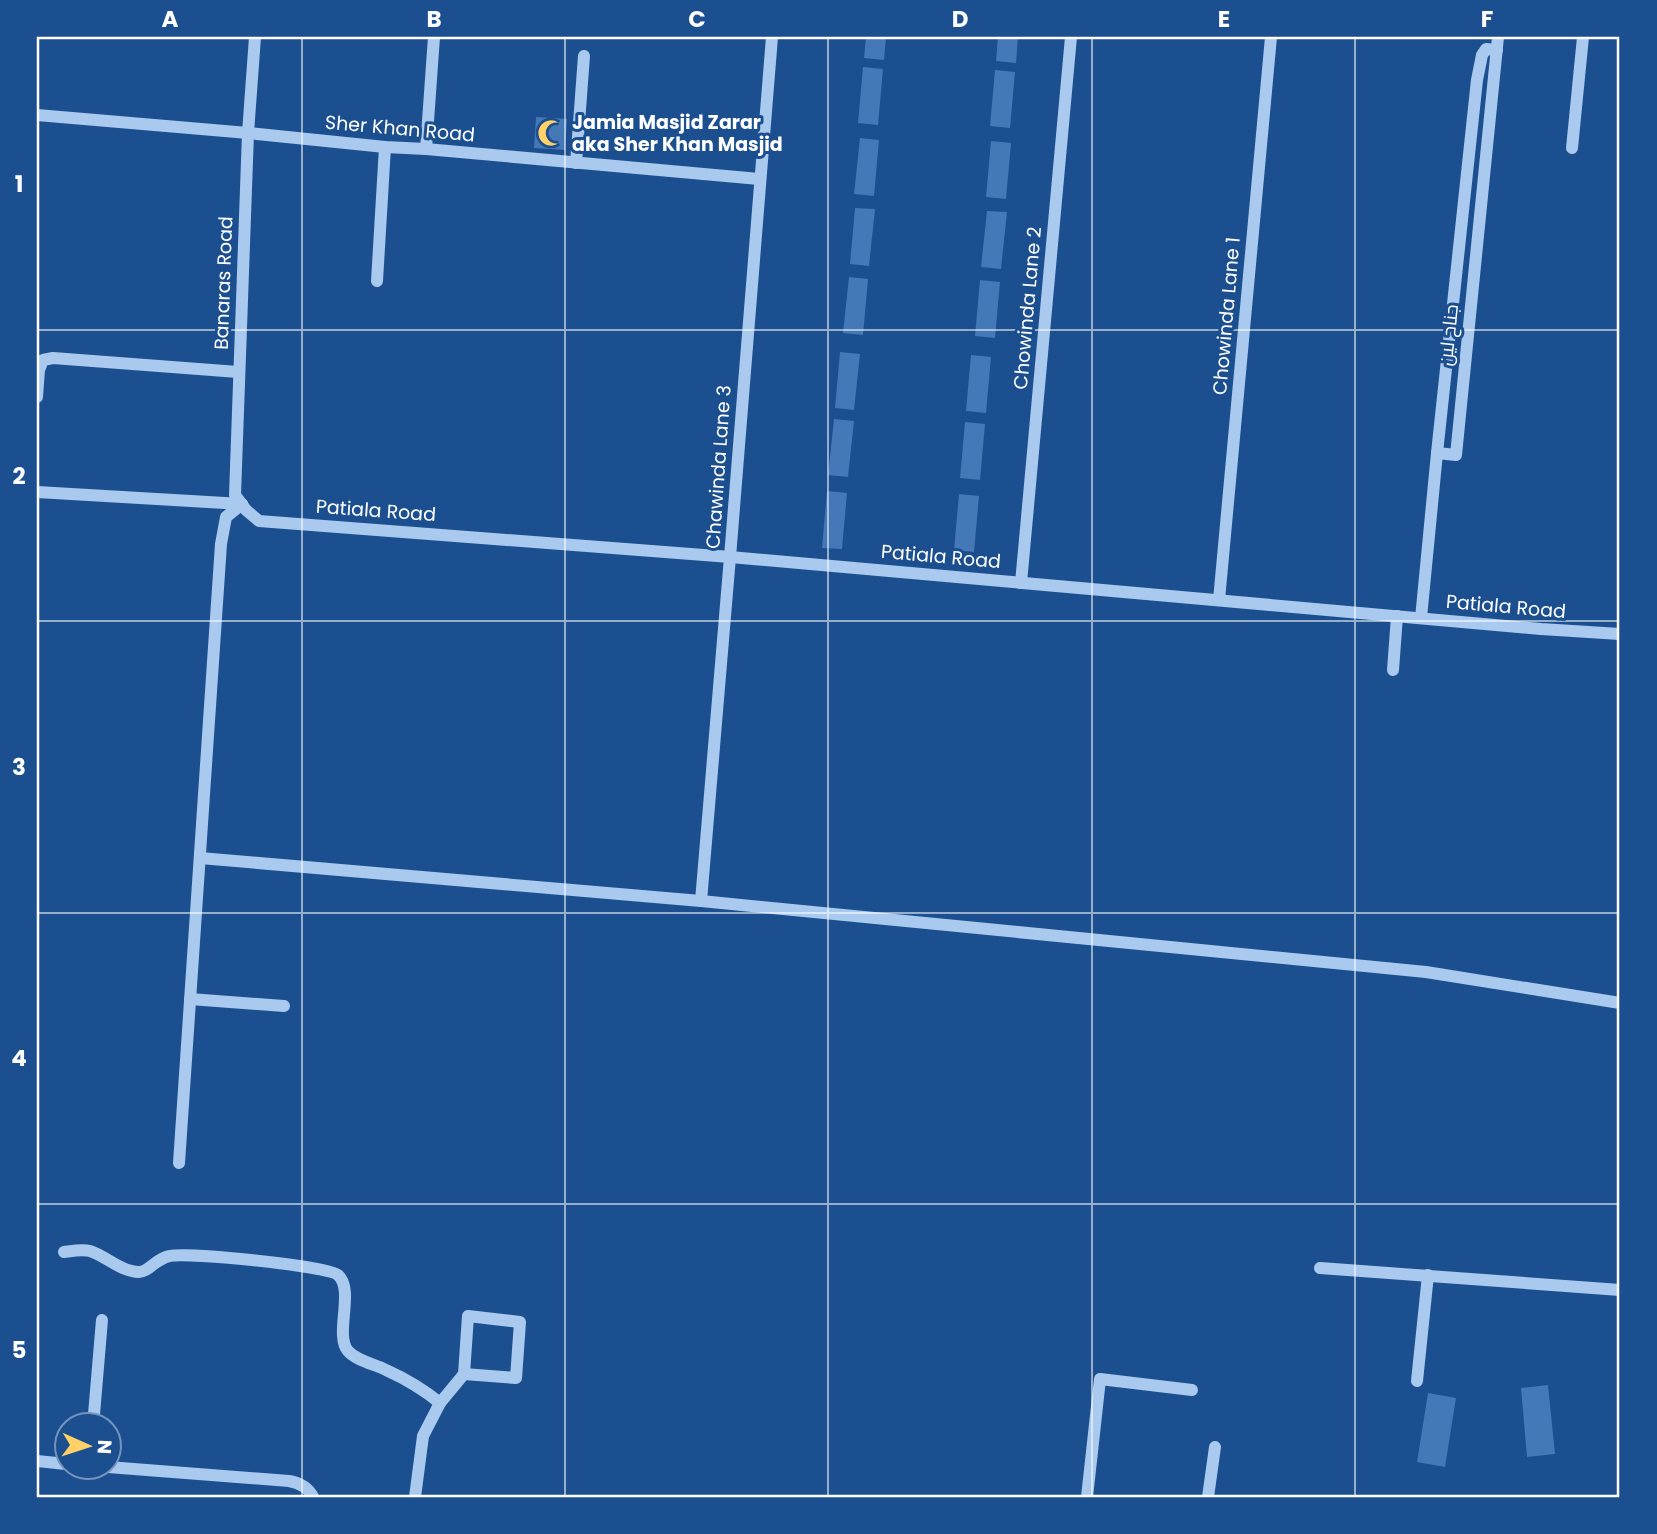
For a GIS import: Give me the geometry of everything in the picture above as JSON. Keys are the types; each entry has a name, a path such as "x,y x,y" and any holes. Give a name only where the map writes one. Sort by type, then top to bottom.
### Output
{"street":[{"name":"Banaras Road","path":"242,504 235,495 238,372 248,133 255,37"},
{"path":"426,149 433,37"},
{"name":"Chawinda Lane 3","path":"701,901 772,37"},
{"name":"Chowinda Lane 2","path":"1021,583 1071,37"},
{"name":"Chowinda Lane 1","path":"1219,600 1271,37"},
{"path":"1572,148 1583,37"},
{"path":"1421,618 1477,80 1482,55 1486,49 1498,43"},
{"name":"جناح لین","path":"1437,453 1456,455 1498,43"},
{"path":"576,163 584,56"},
{"name":"Sher Khan Road","path":"37,115 759,179"},
{"path":"377,281 385,147"},
{"path":"1465,186 1483,187"},
{"path":"1453,301 1471,302"},
{"path":"37,397 39,370 43,360 53,358 238,372"},
{"path":"37,492 242,504"},
{"path":"179,1163 221,544 226,517 242,504"},
{"name":"Patiala Road","path":"242,504 259,521 730,557 1620,634"},
{"path":"1393,670 1396,616"},
{"path":"200,858 701,901 1426,972 1620,1003"},
{"path":"190,999 284,1006"},
{"path":"64,1252 88,1250 135,1272 145,1272 158,1259 182,1255 313,1267 335,1272 343,1280 345,1290 343,1343 348,1351 413,1383 440,1403"},
{"path":"1320,1268 1620,1290"},
{"path":"1417,1381 1428,1275"},
{"path":"415,1497 423,1436 427,1425 440,1403 464,1374 468,1316 520,1322 516,1378 464,1374"},
{"path":"94,1412 102,1320"},
{"path":"1087,1497 1100,1379 1192,1390"},
{"path":"1208,1497 1215,1447"},
{"path":"122,1468 289,1481 307,1488 313,1497"}],"building":[{"path":"866,37 886,37 884,60 864,58"},
{"path":"998,37 1018,37 1016,63 996,61"},
{"path":"863,67 883,69 878,125 858,123"},
{"path":"995,70 1015,72 1010,128 990,126"},
{"name":"Jamia Masjid Zarar aka Sher Khan Masjid","path":"536,117 567,119 565,150 534,148"},
{"path":"860,138 879,140 874,196 854,194"},
{"path":"991,141 1011,143 1006,199 986,197"},
{"path":"855,208 875,209 869,266 850,264"},
{"path":"987,211 1007,212 1001,269 981,267"},
{"path":"849,277 868,279 863,335 843,333"},
{"path":"980,280 1000,282 995,338 975,336"},
{"path":"840,352 860,354 854,410 835,408"},
{"path":"971,355 991,357 986,413 966,411"},
{"path":"834,419 854,421 848,477 828,475"},
{"path":"965,422 985,424 980,480 960,478"},
{"path":"827,491 847,493 842,549 822,548"},
{"path":"959,494 979,496 974,552 954,550"},
{"path":"1548,1385 1555,1454 1527,1457 1521,1388"},
{"path":"1428,1393 1456,1398 1445,1467 1417,1462"}],"place":[{"name":"Jamia Masjid Zarar aka Sher Khan Masjid","path":"551,133"}]}
